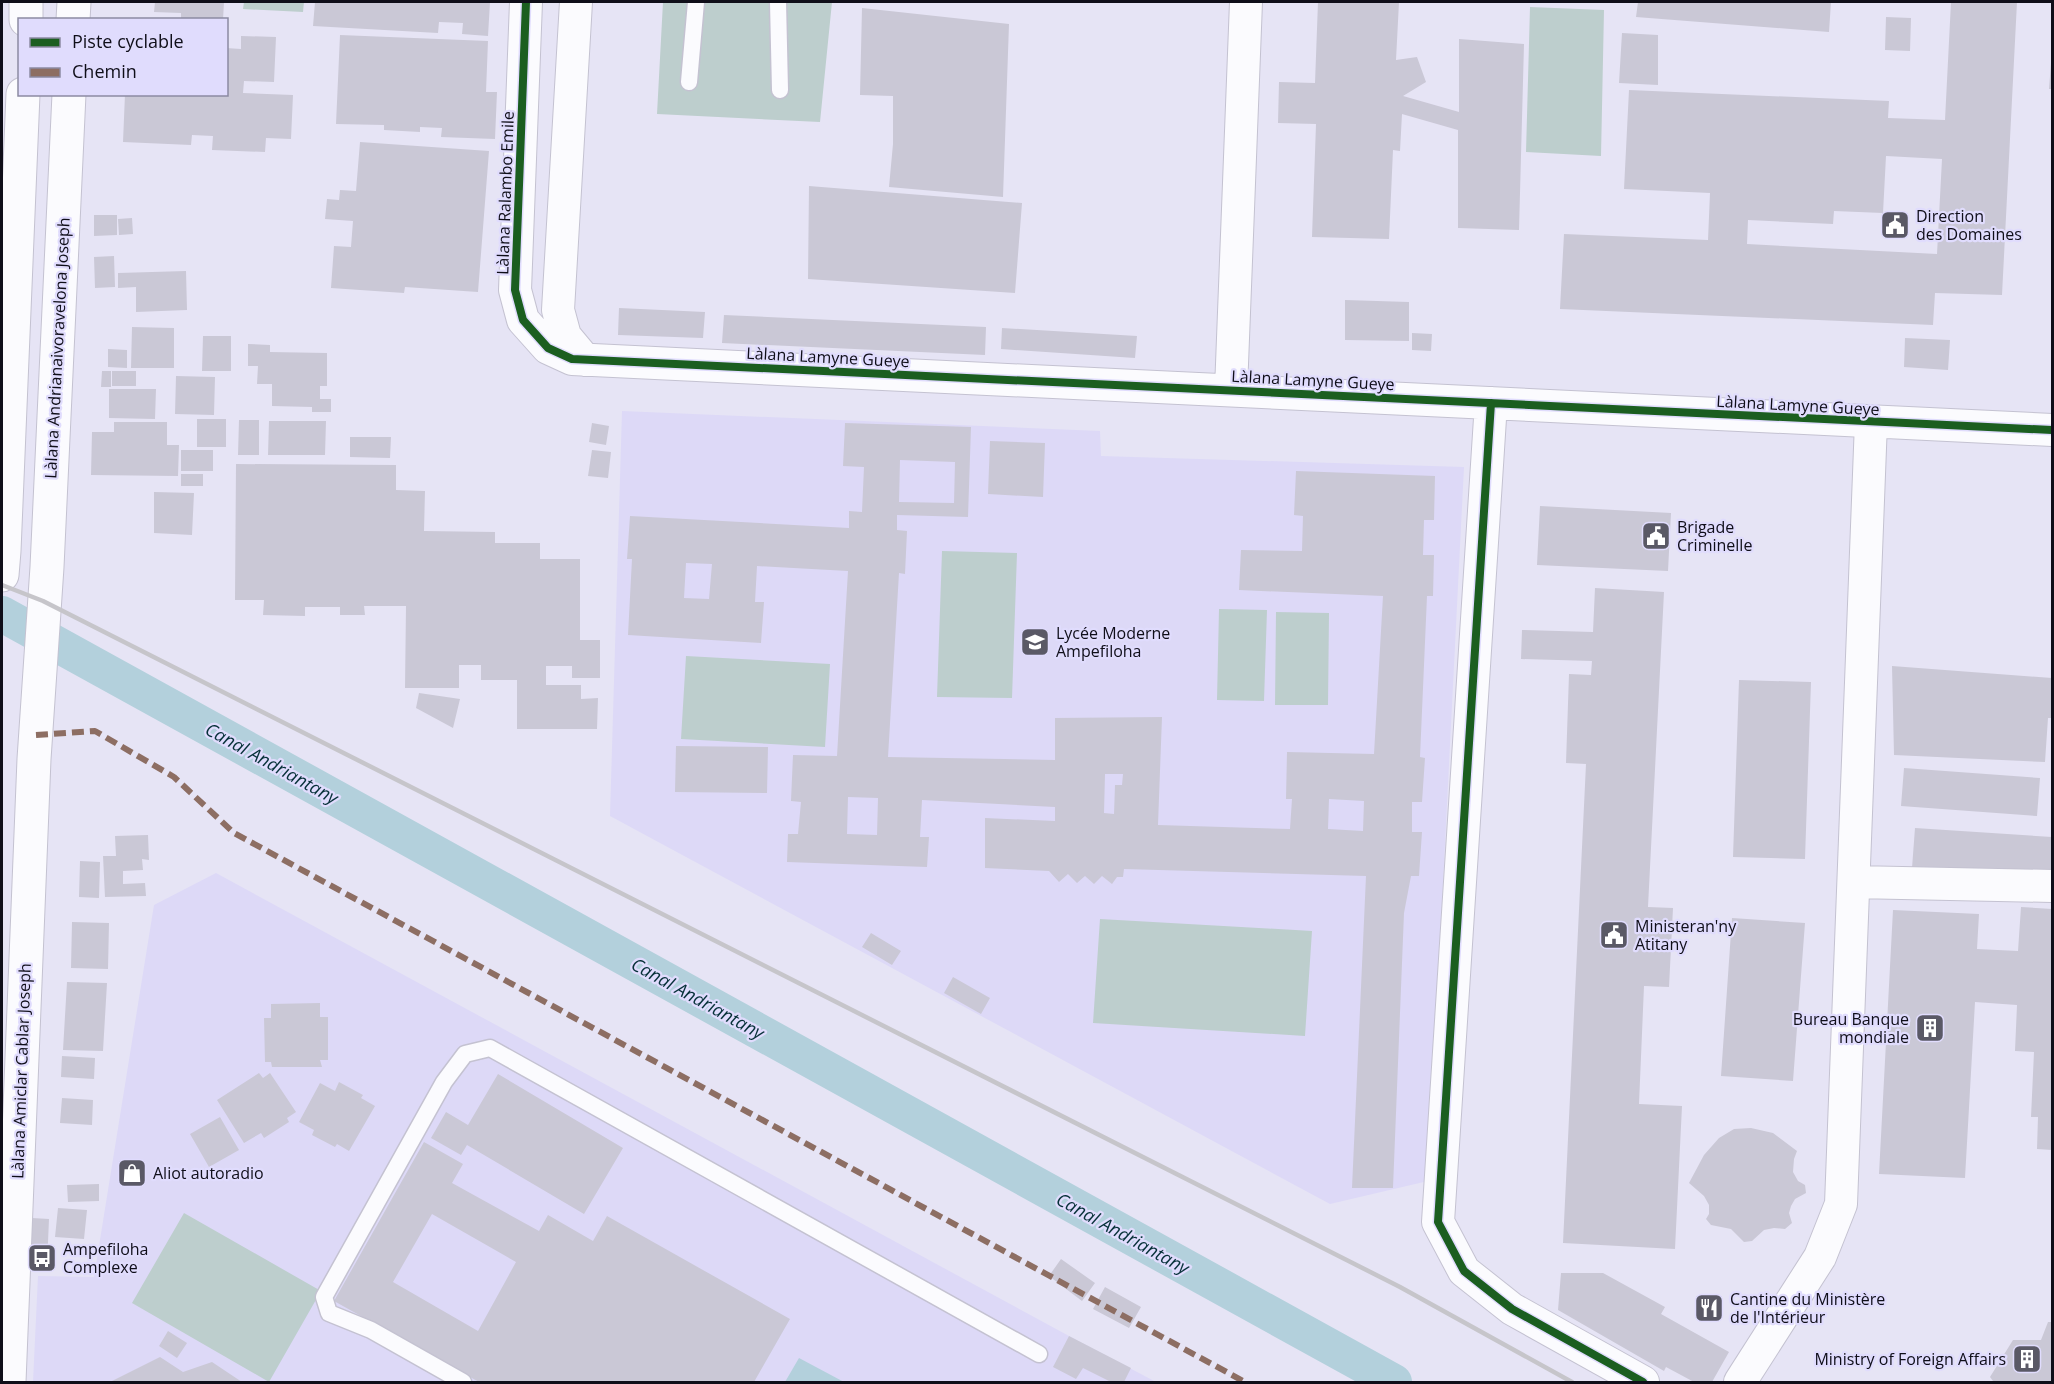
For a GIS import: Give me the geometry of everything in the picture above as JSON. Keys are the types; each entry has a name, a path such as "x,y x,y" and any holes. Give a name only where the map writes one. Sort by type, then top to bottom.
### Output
{"main road":[{"path":"26,2 26,18"},
{"path":"73,18 74,2"},
{"path":"2,576 22,96"},
{"name":"Làlana Andrianaivoravelona Joseph","path":"34,759 47,567 69,96"},
{"name":"Làlana Amiclar Cablar Joseph","path":"9,1383 34,759"}],"street":[{"name":"Làlana Ralambo Emile","path":"526,2 515,290 523,320 548,348 578,359"},
{"path":"576,2 558,310 565,336 578,359"},
{"path":"1231,390 1246,2"},
{"name":"Làlana Lamyne Gueye","path":"578,359 2052,430"},
{"path":"1491,403 1437,1222 1464,1271 1512,1309 1643,1383"},
{"path":"1740,1383 1820,1257 1841,1204 1871,422"},
{"path":"1854,882 2052,886"}],"lane":[{"path":"689,82 696,2"},
{"path":"778,2 780,90"},
{"path":"463,1383 370,1330 329,1313 324,1297 444,1082 465,1054 490,1048 1039,1354"}],"shaded area":[{"path":"244,2 304,2 303,12 243,9"},
{"path":"663,2 832,2 820,122 657,114"},
{"path":"1530,7 1604,10 1601,156 1526,152"},
{"name":"Lycée Moderne Ampefiloha","path":"622,411 1100,431 1101,456 1464,467 1428,1181 1330,1204 610,816"},
{"path":"942,551 1017,553 1012,698 937,697"},
{"path":"1219,609 1267,610 1264,701 1217,700"},
{"path":"1276,612 1329,613 1328,705 1275,705"},
{"path":"686,656 830,664 825,747 681,739"},
{"path":"216,873 1156,1382 33,1382 38,1276 94,1277 154,905"},
{"path":"1100,919 1312,931 1305,1036 1093,1023"},
{"path":"184,1213 321,1291 269,1382 132,1303"}],"water":[{"path":"799,1358 844,1382 785,1382"}],"building":[{"path":"155,2 224,2 223,18 181,18 181,13 154,12"},
{"path":"315,2 490,2 488,36 462,34 463,23 439,22 438,33 313,26"},
{"path":"1318,2 1399,2 1396,60 1417,57 1426,82 1403,96 1459,112 1459,39 1524,44 1519,230 1458,228 1458,130 1402,114 1400,151 1393,150 1389,239 1312,237 1316,124 1278,123 1279,82 1315,83"},
{"path":"1638,2 1831,2 1829,32 1636,17"},
{"path":"1951,2 2017,2 2002,295 1935,293 1933,325 1560,309 1564,234 1708,240 1710,193 1624,189 1629,90 1889,101 1888,118 1945,120","holes":["1886,156 1942,159 1937,254 1747,244 1748,220 1833,224 1834,211 1883,213"]},
{"path":"862,8 1009,24 1003,197 889,187 893,144 893,96 860,95"},
{"path":"1886,17 1911,18 1910,51 1885,50"},
{"path":"1622,33 1658,35 1658,85 1619,83"},
{"path":"340,35 488,41 486,92 497,92 495,139 441,137 442,128 420,127 420,132 384,130 384,125 336,124"},
{"path":"241,36 276,37 274,82 244,81 243,93 293,95 291,139 266,138 265,152 212,150 213,136 192,135 191,145 123,142 125,96 228,96 228,48 241,49"},
{"path":"2051,63 2052,89 2049,89"},
{"path":"360,142 489,151 478,292 405,287 404,293 331,288 334,246 351,247 353,221 325,219 327,199 339,200 340,190 356,191"},
{"path":"809,186 1022,203 1015,293 808,279"},
{"path":"94,215 117,215 117,235 94,236"},
{"path":"132,218 133,234 119,235 118,219"},
{"path":"114,256 115,287 95,288 94,257"},
{"path":"186,271 187,310 136,312 136,287 118,288 118,273"},
{"path":"1345,300 1409,302 1409,341 1345,340"},
{"path":"619,308 705,312 703,338 618,335"},
{"path":"724,315 986,327 985,355 722,343"},
{"path":"132,327 174,328 174,368 131,368"},
{"path":"1002,328 1137,336 1135,358 1001,349"},
{"path":"1412,333 1432,334 1431,351 1412,350"},
{"path":"203,336 231,336 231,371 202,371"},
{"path":"1905,338 1950,340 1948,370 1904,367"},
{"path":"248,344 270,345 270,352 327,353 327,386 320,386 320,399 331,399 331,412 312,412 312,407 272,406 272,384 257,384 258,366 248,366"},
{"path":"108,349 127,350 127,368 108,367"},
{"path":"102,371 111,371 111,387 101,387"},
{"path":"112,371 136,371 136,386 112,386"},
{"path":"176,376 215,377 214,415 175,414"},
{"path":"109,389 156,389 155,419 109,418"},
{"path":"197,419 226,419 226,447 197,447"},
{"path":"239,420 259,420 259,455 238,455"},
{"path":"269,421 326,421 325,455 268,455"},
{"path":"114,422 167,422 167,445 179,445 178,476 91,475 92,432 114,432"},
{"path":"592,423 609,426 606,445 589,442"},
{"path":"845,423 971,427 968,517 897,515 897,530 907,531 905,574 899,573 888,757 1055,760 1055,718 1162,717 1158,825 1290,829 1292,799 1286,799 1287,752 1374,754 1383,596 1239,590 1241,550 1302,551 1303,516 1294,515 1296,471 1435,476 1434,520 1424,520 1423,555 1434,555 1433,596 1427,596 1420,757 1425,758 1422,802 1412,802 1412,832 1422,832 1419,876 1411,876 1404,913 1393,1188 1352,1188 1366,876 1124,869 1123,877 1117,877 1112,884 1102,876 1094,884 1085,876 1077,883 1068,874 1059,882 1049,871 985,868 985,818 1055,821 1055,807 922,800 920,837 929,837 927,867 787,862 788,834 798,834 801,802 791,801 793,755 837,756 848,571 757,566 755,602 764,602 761,643 628,635 632,559 627,559 630,516 849,528 849,511 862,512 864,467 843,466","holes":["900,460 955,462 954,503 899,502","686,563 712,564 709,599 684,598","1105,774 1123,774 1122,785 1115,785 1114,814 1104,813","848,797 878,798 877,835 847,834","1329,799 1364,801 1363,831 1328,829"]},
{"path":"350,437 391,437 390,458 350,457"},
{"path":"990,441 1045,443 1043,497 988,494"},
{"path":"181,450 213,450 213,471 181,471"},
{"path":"592,450 611,452 608,478 588,476"},
{"path":"236,464 396,465 396,490 425,491 424,531 495,532 495,543 540,543 540,559 580,559 580,640 600,640 600,678 572,678 572,666 546,666 546,685 581,685 581,699 598,698 597,729 517,729 517,680 481,680 481,665 459,665 459,688 405,688 406,606 364,606 365,615 340,615 340,607 305,607 305,616 263,615 264,600 235,600"},
{"path":"181,474 203,474 203,486 181,486"},
{"path":"154,492 194,493 192,535 154,533"},
{"path":"1540,506 1671,513 1668,571 1537,565"},
{"path":"1595,588 1664,592 1648,907 1673,908 1669,987 1644,986 1639,1104 1682,1106 1675,1249 1563,1243 1586,764 1566,763 1569,674 1591,675 1592,661 1521,659 1522,630 1593,632"},
{"path":"1892,666 2052,678 2052,718 2048,718 2045,762 1894,755"},
{"path":"1739,680 1811,682 1805,859 1733,857"},
{"path":"419,693 460,699 453,728 416,708"},
{"path":"676,746 768,747 767,793 675,792"},
{"path":"1904,768 2040,778 2037,816 1901,806"},
{"path":"1915,828 2052,837 2052,878 1912,868"},
{"path":"148,835 149,860 142,859 143,870 123,871 123,884 145,883 146,896 105,897 103,856 116,856 115,836"},
{"path":"80,861 100,862 99,898 79,897"},
{"name":"Bureau Banque mondiale","path":"2021,907 2052,909 2052,1150 2037,1149 2038,1117 2031,1117 2034,1052 2015,1051 2017,1005 1975,1002 1965,1178 1879,1174 1893,910 1979,914 1977,949 2018,951"},
{"path":"1732,918 1805,923 1793,1081 1721,1076"},
{"path":"72,922 109,923 108,969 71,968"},
{"path":"871,933 901,951 892,965 862,947"},
{"path":"953,977 990,998 981,1014 944,993"},
{"path":"67,982 107,983 103,1051 63,1050"},
{"path":"320,1003 320,1017 328,1017 328,1060 320,1060 322,1067 272,1067 271,1062 265,1062 264,1018 271,1018 271,1004"},
{"path":"62,1056 95,1058 94,1079 61,1077"},
{"path":"259,1073 263,1078 270,1073 296,1112 287,1118 289,1122 264,1138 261,1133 244,1143 217,1100"},
{"path":"498,1074 623,1148 584,1214 467,1145 461,1155 431,1138 446,1112 468,1125"},
{"path":"339,1082 363,1095 361,1098 375,1106 349,1151 337,1144 335,1147 312,1135 314,1130 299,1122 320,1083 335,1091"},
{"path":"62,1098 93,1100 92,1125 60,1123"},
{"path":"220,1117 239,1150 209,1167 190,1134"},
{"path":"1751,1128 1773,1133 1797,1151 1793,1172 1798,1181 1805,1185 1806,1193 1795,1199 1789,1213 1792,1223 1785,1229 1764,1230 1752,1241 1744,1242 1731,1229 1711,1225 1706,1219 1709,1214 1709,1205 1704,1196 1689,1183 1704,1155 1719,1138 1734,1129"},
{"path":"424,1142 463,1164 452,1183 539,1231 548,1215 593,1241 607,1216 790,1319 754,1382 479,1382 334,1301","holes":["432,1214 516,1262 478,1331 393,1282"]},
{"path":"99,1184 99,1201 68,1202 67,1185"},
{"path":"58,1208 87,1210 84,1239 55,1237"},
{"path":"32,1218 49,1219 47,1265 29,1264"},
{"path":"1061,1259 1095,1283 1082,1301 1049,1276"},
{"path":"1561,1273 1603,1273 1665,1307 1661,1314 1729,1352 1712,1382 1694,1382 1666,1367 1664,1371 1558,1310"},
{"path":"1105,1287 1141,1307 1129,1328 1093,1309"},
{"name":"Ministry of Foreign Affairs","path":"2048,1322 2052,1322 2052,1382 1993,1381 1990,1377 2013,1340 2041,1340"},
{"path":"168,1331 187,1343 177,1358 159,1346"},
{"path":"1069,1336 1131,1368 1124,1382 1111,1382 1083,1368 1076,1379 1053,1367"},
{"path":"160,1357 183,1372 212,1362 242,1382 110,1382"}],"waterway":[{"name":"Canal Andriantany","path":"2,614 1394,1382"},
{"path":"1343,1348 1407,1382"}],"railway":[{"path":"2,585 43,601 1400,1287 1572,1382"}],"marked path":[{"path":"36,735 95,731 174,777 234,833 1245,1382"}],"cycle path":[{"path":"526,2 515,290 523,320 548,348 572,359 2052,430"},
{"path":"1491,403 1438,1222 1464,1271 1512,1309 1643,1382"}],"place":[{"name":"Direction des Domaines","path":"1895,225"},
{"name":"Brigade Criminelle","path":"1656,536"},
{"name":"Lycée Moderne Ampefiloha","path":"1035,642"},
{"name":"Ministeran'ny Atitany","path":"1614,935"},
{"name":"Bureau Banque mondiale","path":"1930,1028"},
{"name":"Aliot autoradio","path":"132,1173"},
{"name":"Ampefiloha Complexe","path":"42,1258"},
{"name":"Cantine du Ministère de l'Intérieur","path":"1709,1308"},
{"name":"Ministry of Foreign Affairs","path":"2027,1359"}]}
